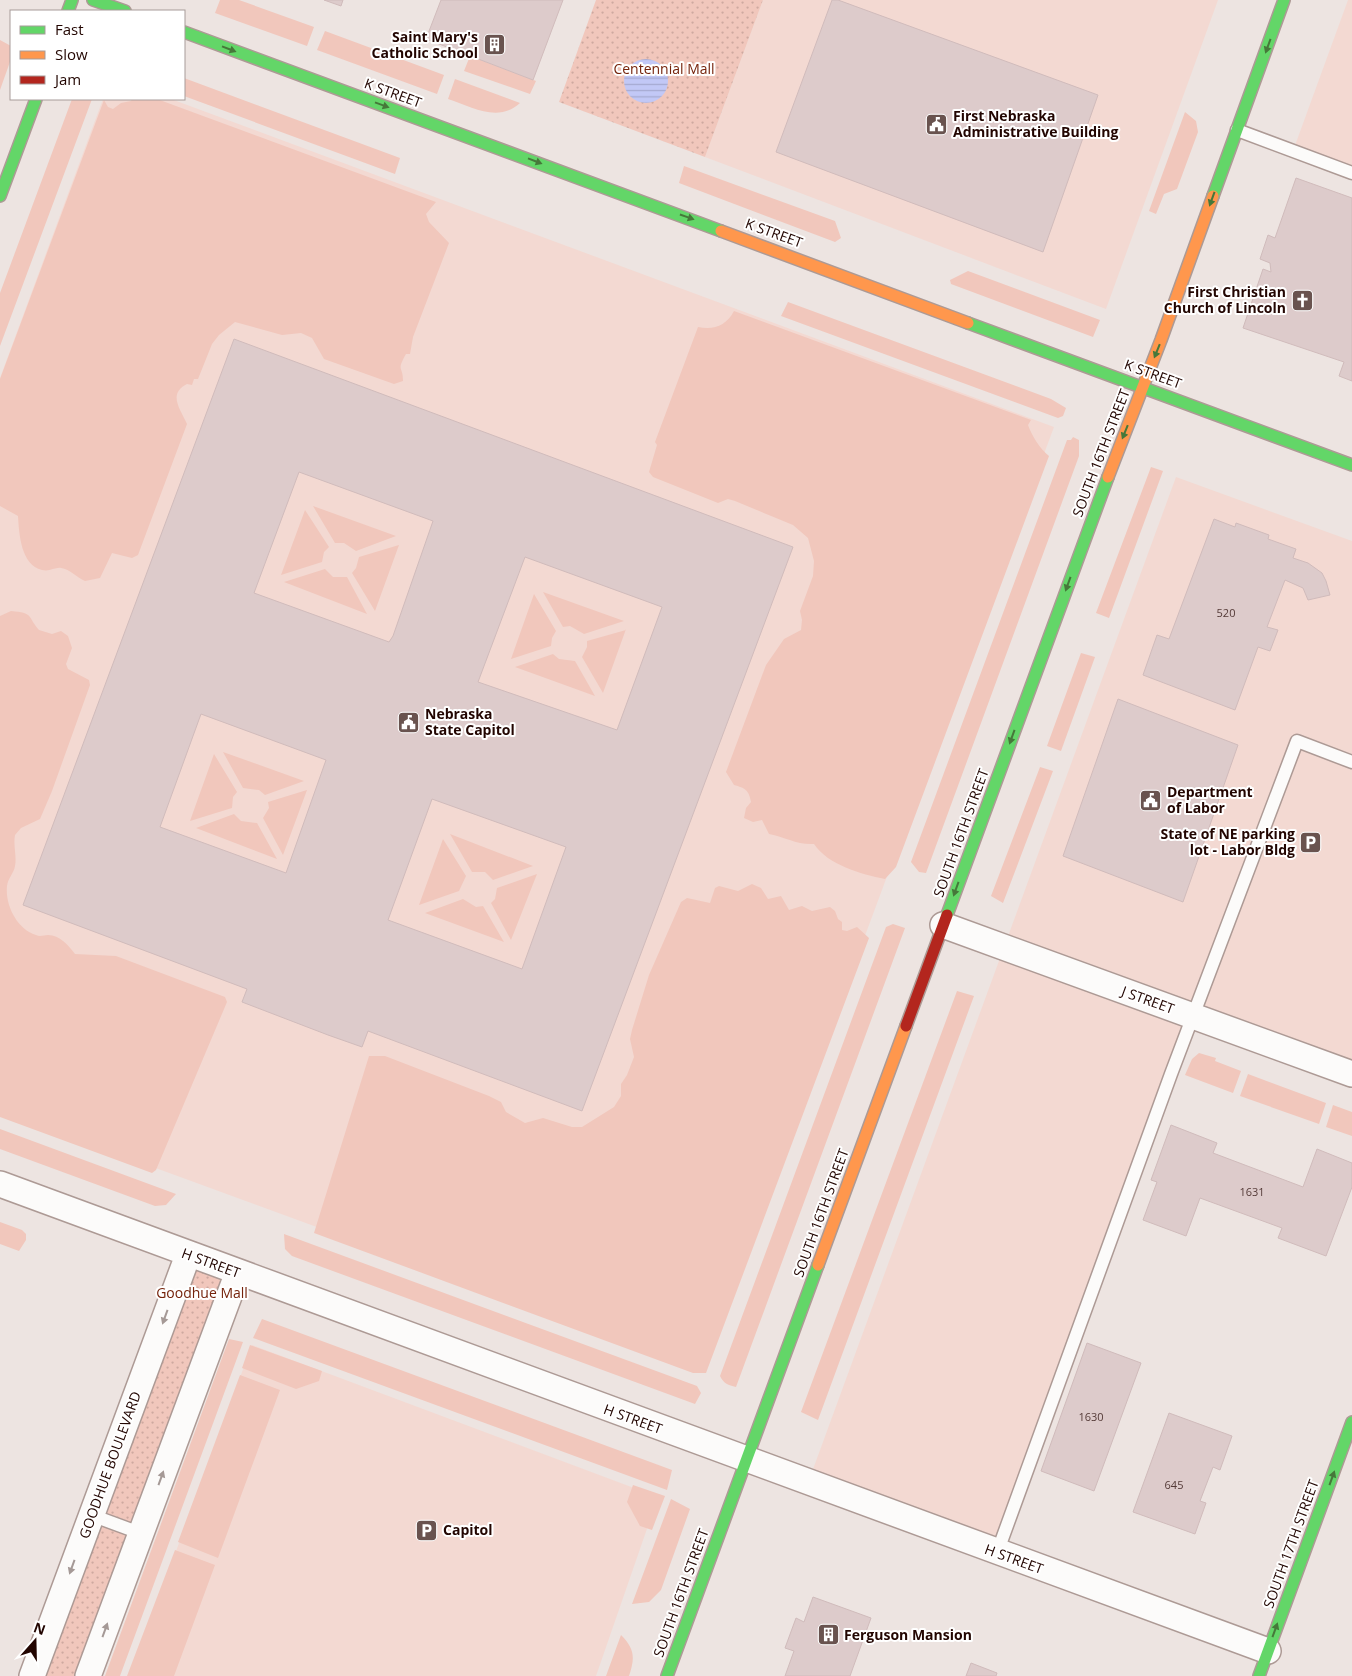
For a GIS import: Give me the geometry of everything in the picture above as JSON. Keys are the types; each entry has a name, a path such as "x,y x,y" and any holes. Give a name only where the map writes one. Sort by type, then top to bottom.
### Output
{"main road":[{"path":"93,0 122,10"},
{"name":"SOUTH 16TH STREET","path":"667,1676 1284,0"},
{"name":"K STREET","path":"185,32 1352,465"},
{"path":"0,196 36,100"},
{"name":"SOUTH 17TH STREET","path":"1259,1676 1352,1422"}],"street":[{"name":"J STREET","path":"943,925 1352,1074"},
{"name":"H STREET","path":"0,1184 997,1553 1268,1651"},
{"name":"GOODHUE BOULEVARD","path":"32,1676 188,1255"},
{"path":"88,1676 238,1272"}],"lane":[{"path":"1237,130 1352,172"},
{"path":"997,1553 1192,1016 1297,741 1352,762"},
{"path":"91,1515 140,1533"}],"shaded area":[{"path":"763,0 1218,0 1106,309 705,157"},
{"path":"1348,0 1352,0 1352,173 1293,151"},
{"path":"103,100 174,100 1054,427 704,1369 0,1111 0,378"},
{"path":"1176,477 1352,541 1352,1074 1193,1016 997,1553 808,1483"},
{"name":"Capitol","path":"252,1345 658,1497 596,1676 130,1676"}],"green space":[{"path":"220,0 239,0 314,27 307,46 215,13"},
{"name":"Centennial Mall","path":"596,0 763,0 705,157 559,102"},
{"path":"325,31 444,75 437,94 317,50"},
{"path":"0,40 10,45 10,62 0,90"},
{"path":"470,56 536,81 530,94 464,71"},
{"path":"185,78 400,158 395,174 185,96"},
{"path":"455,79 520,103 512,109 494,113 466,106 448,99"},
{"path":"72,100 92,100 0,346 0,293"},
{"path":"104,100 108,107 113,109 121,103 160,100 436,202 426,214 429,222 449,243 413,337 410,354 406,354 401,364 403,381 394,384 324,359 312,338 301,333 282,335 235,322 219,335 212,344 198,379 194,379 192,385 187,384 178,392 177,402 187,424 138,555 132,558 112,553 100,578 85,581 64,569 42,570 35,567 22,548 18,516 0,506 0,379"},
{"path":"1185,112 1196,121 1198,132 1177,189 1164,194 1156,214 1149,211"},
{"path":"684,166 835,221 841,238 835,242 679,183"},
{"path":"968,271 1100,320 1093,337 951,284 950,280"},
{"path":"788,302 1051,399 1066,408 1063,416 1058,418 781,316"},
{"path":"734,311 1031,420 1028,425 1032,433 1039,446 1049,456 896,867 885,879 846,868 828,858 814,844 797,842 769,834 762,820 753,822 744,818 746,808 751,802 748,792 734,785 726,772 766,665 784,639 801,630 802,620 800,611 813,576 814,561 808,538 793,525 735,501 728,499 718,503 653,477 649,472 657,445 655,442 698,327 709,328 719,326"},
{"path":"1073,437 1079,440 1079,456 926,873 919,872 911,862 1067,440 1071,440"},
{"path":"1151,467 1163,471 1109,618 1096,613"},
{"path":"313,506 396,536 356,551 344,543 335,543"},
{"path":"305,510 329,547 324,552 322,562 281,575"},
{"path":"399,545 375,611 352,573 356,568 359,557"},
{"path":"325,569 333,577 347,577 367,614 284,582"},
{"path":"543,592 624,621 584,634 570,626 563,627"},
{"path":"534,594 556,631 552,638 551,646 511,659"},
{"path":"11,611 27,614 39,630 52,634 61,631 68,636 72,648 66,664 68,669 89,680 90,685 40,819 21,828 15,835 15,866 7,886 10,908 18,922 29,932 39,936 52,935 67,944 75,954 116,956 225,997 227,1002 156,1170 152,1173 0,1117 0,616"},
{"path":"626,630 603,693 582,657 587,647 587,641"},
{"path":"1081,653 1095,657 1061,751 1047,746"},
{"path":"553,654 559,659 575,661 595,696 515,667"},
{"path":"223,752 304,781 265,795 259,790 243,788"},
{"path":"214,754 237,792 233,797 232,808 190,821"},
{"path":"1040,767 1053,771 1003,903 991,896"},
{"path":"307,790 283,855 263,818 269,808 268,802"},
{"path":"234,814 241,821 257,823 277,859 196,828"},
{"path":"450,834 533,866 493,880 485,872 472,872"},
{"path":"443,839 466,876 459,891 419,905"},
{"path":"537,874 511,940 491,903 495,899 497,888"},
{"path":"752,884 761,888 768,899 781,896 789,910 802,906 812,911 830,907 842,922 842,930 847,931 857,927 869,938 706,1373 693,1373 314,1233 369,1056 385,1056 489,1096 501,1102 506,1112 525,1123 543,1118 572,1127 582,1127 614,1107 621,1096 621,1084 627,1075 634,1057 630,1039 632,1030 649,975 681,902 687,898 710,903 715,888 719,886 738,891"},
{"path":"463,899 476,907 483,906 504,942 425,913"},
{"path":"893,924 905,928 736,1387 731,1386 720,1376 886,927"},
{"path":"957,991 974,996 818,1420 801,1412"},
{"path":"1199,1053 1216,1058 1215,1061 1241,1071 1233,1093 1185,1075 1192,1059"},
{"path":"1248,1074 1326,1103 1319,1124 1240,1096"},
{"path":"1333,1105 1352,1112 1352,1136 1326,1127"},
{"path":"0,1129 176,1194 166,1205 155,1206 0,1149"},
{"path":"0,1222 22,1230 26,1234 26,1240 19,1251 0,1244"},
{"path":"284,1234 697,1386 701,1393 695,1404 292,1256 285,1249"},
{"name":"Goodhue Mall","path":"188,1255 238,1272 88,1676 32,1676"},
{"path":"262,1319 672,1470 667,1490 253,1338"},
{"path":"229,1339 243,1342 120,1676 105,1676"},
{"path":"250,1345 322,1371 319,1381 296,1389 242,1368"},
{"path":"240,1375 280,1390 218,1558 178,1542"},
{"path":"633,1485 665,1496 652,1530 640,1526 627,1502"},
{"path":"671,1499 690,1509 661,1590 649,1602 632,1604"},
{"path":"175,1550 215,1565 174,1676 127,1676"},
{"path":"621,1635 631,1649 633,1659 629,1676 606,1676"}],"water":[{"path":"650,59 662,65 667,72 667,90 662,97 655,102 642,103 634,100 627,93 624,77 627,69 634,62"}],"building":[{"path":"324,0 343,0 341,6"},
{"name":"Saint Mary's Catholic School","path":"441,0 563,0 533,80 426,39"},
{"name":"First Nebraska Administrative Building","path":"832,0 838,0 1098,95 1043,252 776,152"},
{"name":"First Christian Church of Lincoln","path":"1296,178 1352,198 1352,381 1339,376 1344,362 1243,328 1263,269 1271,272 1270,263 1260,259 1268,235 1275,238"},
{"name":"Nebraska State Capitol","path":"234,339 793,547 582,1111 368,1031 362,1047 328,1035 242,1002 247,989 23,905","holes":["299,472 433,521 393,636 389,642 254,593","525,557 662,607 617,730 478,682","201,714 326,760 286,873 160,827","432,799 566,847 522,969 388,920"]},
{"path":"1214,519 1235,527 1236,523 1269,535 1268,539 1296,549 1293,558 1308,563 1322,573 1330,595 1308,600 1303,588 1285,580 1267,627 1278,630 1270,651 1258,647 1235,710 1143,675 1157,635 1169,639"},
{"name":"Department of Labor","path":"1118,699 1238,745 1183,902 1063,856"},
{"path":"1171,1125 1217,1143 1213,1153 1303,1187 1317,1149 1352,1163 1352,1187 1326,1256 1278,1238 1282,1228 1200,1198 1186,1236 1143,1220 1157,1182 1151,1180"},
{"path":"1087,1343 1141,1363 1094,1491 1041,1471"},
{"path":"1169,1413 1232,1436 1220,1470 1213,1467 1200,1501 1206,1503 1195,1534 1133,1512"},
{"name":"Ferguson Mansion","path":"813,1597 871,1618 850,1676 785,1676 794,1651 785,1648 796,1618 804,1622"},
{"path":"971,1663 997,1673 996,1676 966,1676"}],"traffic: fast":[{"path":"68,10 72,0"},
{"path":"93,0 122,10"},
{"path":"1213,196 1284,0"},
{"path":"185,32 721,231"},
{"path":"0,196 36,100"},
{"path":"968,323 1352,465"},
{"path":"947,915 1108,477"},
{"path":"667,1676 818,1265"},
{"path":"1259,1676 1352,1422"}],"traffic: slow":[{"path":"1108,477 1161,340 1213,196"},
{"path":"721,231 968,323"},
{"path":"818,1265 906,1026"}],"traffic: jam":[{"path":"906,1026 947,915"}],"place":[{"name":"Saint Mary's Catholic School","path":"494,45"},
{"name":"First Nebraska Administrative Building","path":"937,124"},
{"name":"First Christian Church of Lincoln","path":"1302,300"},
{"name":"Nebraska State Capitol","path":"409,722"},
{"name":"Department of Labor","path":"1151,800"},
{"name":"State of NE parking lot - Labor Bldg","path":"1311,842"},
{"name":"Capitol","path":"427,1530"},
{"name":"Ferguson Mansion","path":"828,1635"}]}
